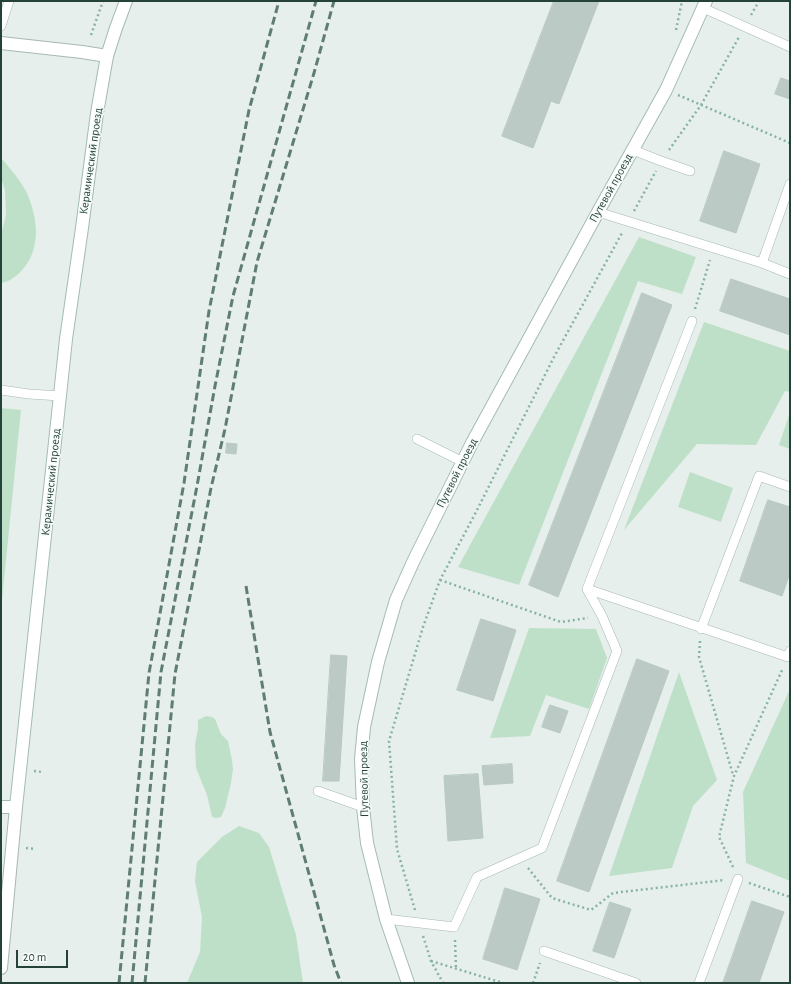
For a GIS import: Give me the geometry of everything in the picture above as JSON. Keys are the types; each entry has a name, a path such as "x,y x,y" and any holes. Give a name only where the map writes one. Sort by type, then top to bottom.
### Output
{"street":[{"name":"Керамический проезд","path":"1,968 16,807 66,339 97,113 107,56 126,1"},
{"name":"Путевой проезд","path":"408,983 386,919 367,843 363,807 361,759 364,727 380,655 396,600 413,562 473,441 666,90 704,5"},
{"path":"1,43 107,56"},
{"path":"1,807 16,807"}],"lane":[{"path":"1,26 9,1"},
{"path":"704,5 790,47"},
{"path":"633,150 690,171"},
{"path":"762,263 790,184"},
{"path":"598,212 762,263 790,274"},
{"path":"386,919 454,927 477,877 542,848 617,651 602,616 588,589 692,321"},
{"path":"1,390 60,396"},
{"path":"417,440 463,462"},
{"path":"701,628 759,476 790,487"},
{"path":"588,589 701,628 789,654"},
{"path":"318,791 363,807"},
{"path":"699,983 738,879"},
{"path":"544,951 636,983"}],"path":[{"path":"91,35 103,1"},
{"path":"443,983 431,961 397,848 389,741 423,627 440,580 554,357 661,161 701,105 759,1"},
{"path":"666,90 790,143"},
{"path":"692,321 713,248"},
{"path":"440,580 561,622 602,616"},
{"path":"701,628 698,657 734,776"},
{"path":"738,879 719,837 734,776 789,654"},
{"path":"520,858 552,898 591,910 613,893 738,879 790,897"},
{"path":"454,927 456,969"},
{"path":"533,983 544,951"},
{"path":"431,961 503,983"}],"green space":[{"path":"1,158 26,191 33,210 36,230 30,259 24,268 14,278 1,283 1,235 6,215 5,190 1,178"},
{"path":"639,237 696,257 682,294 638,281 519,585 458,567"},
{"path":"704,322 790,351 790,392 785,391 756,445 697,444 624,530"},
{"path":"1,408 21,410 1,610"},
{"path":"790,412 790,449 779,445"},
{"path":"690,472 733,488 721,522 678,507"},
{"path":"529,628 596,629 607,658 589,709 546,695 530,736 490,738"},
{"path":"679,672 717,780 693,806 672,868 609,876"},
{"path":"790,689 790,881 746,863 743,792"},
{"path":"206,716 215,719 221,734 228,741 233,769 225,808 221,817 216,818 212,817 207,795 196,768 195,744 198,720"},
{"path":"239,826 259,833 269,847 296,935 303,983 187,983 200,952 202,917 195,881 197,862 222,837"}],"building":[{"path":"554,1 599,1 559,104 551,101 533,148 502,136"},
{"path":"781,78 790,81 790,99 775,94"},
{"path":"724,151 760,164 736,233 700,221"},
{"path":"731,279 790,299 790,335 720,311"},
{"path":"642,293 672,305 558,597 529,585"},
{"path":"227,443 237,444 236,454 226,453"},
{"path":"768,500 790,507 790,573 782,596 740,581"},
{"path":"481,619 516,630 493,701 457,690"},
{"path":"331,655 347,656 339,781 323,781"},
{"path":"637,659 669,671 589,892 557,881"},
{"path":"550,705 568,711 560,733 542,727"},
{"path":"512,764 513,783 484,785 482,766"},
{"path":"478,774 483,838 448,841 444,776"},
{"path":"505,888 540,899 517,970 483,959"},
{"path":"752,901 784,912 759,983 723,983"},
{"path":"610,902 631,909 614,958 593,951"}],"railway":[{"path":"119,983 149,673 184,483 209,311 249,110 279,1"},
{"path":"132,983 161,672 233,296 316,1"},
{"path":"145,983 175,674 211,488 225,429 257,262 334,1"},
{"path":"246,586 270,732 334,965 341,983"}]}
